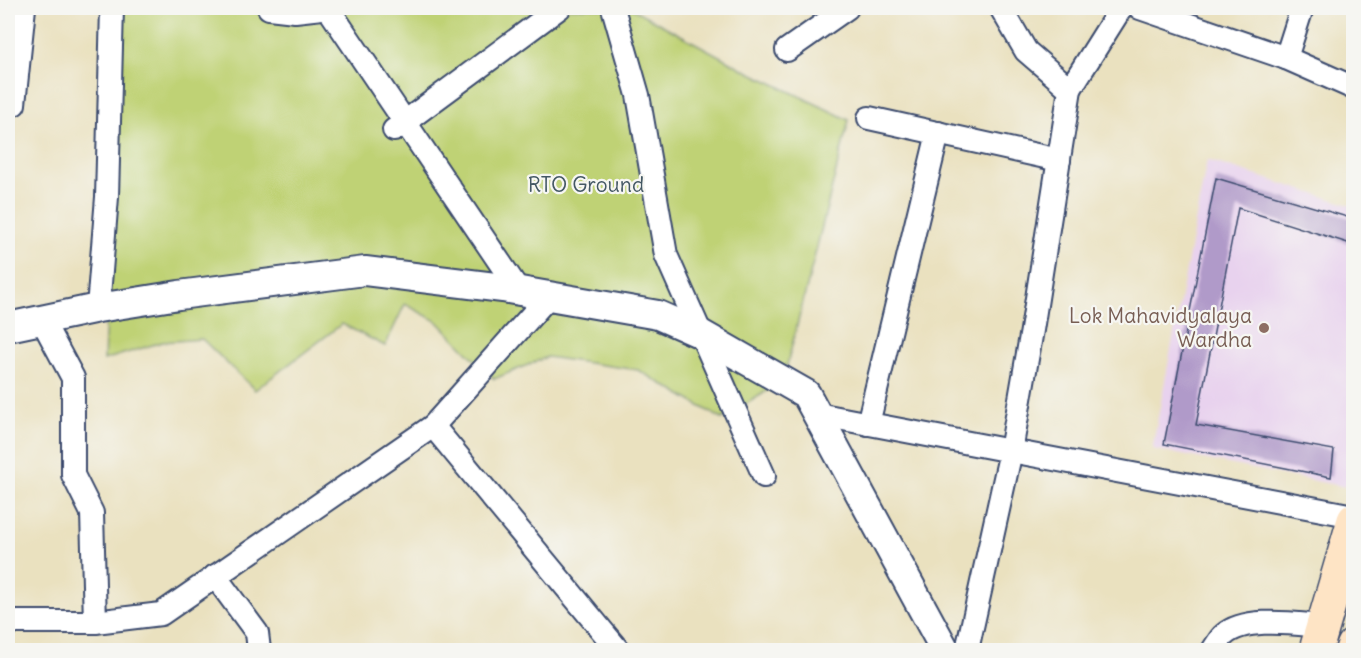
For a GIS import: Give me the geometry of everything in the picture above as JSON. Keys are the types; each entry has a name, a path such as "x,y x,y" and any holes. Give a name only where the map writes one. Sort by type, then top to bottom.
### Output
{"main road":[{"path":"1320,638 1353,518"},
{"path":"1352,651 1353,645"}],"street":[{"path":"8,103 14,104 24,8"},
{"path":"98,308 107,197 112,8"},
{"path":"269,8 295,11 322,8"},
{"path":"328,8 399,126 519,291"},
{"path":"399,126 559,8"},
{"path":"614,8 638,95 666,255 764,476"},
{"path":"787,50 848,8"},
{"path":"1000,8 1026,51 1070,89"},
{"path":"967,651 1011,451 1070,89 1121,8"},
{"path":"1140,8 1286,58 1353,88"},
{"path":"1286,58 1302,8"},
{"path":"868,118 1059,160"},
{"path":"868,424 938,133"},
{"path":"8,327 98,308 179,295 365,271 519,291 658,315 699,333 806,394 945,651"},
{"path":"8,621 95,621 161,614 433,426 549,296"},
{"path":"42,320 73,378 73,475 92,513 95,621"},
{"path":"817,414 1353,518"},
{"path":"433,426 618,651"},
{"path":"215,576 257,633 259,651"},
{"path":"1213,651 1224,634 1257,623 1320,638"}],"shaded area":[{"name":"Lok Mahavidyalaya Wardha","path":"1207,160 1353,206 1354,458 1346,487 1152,449"}],"green space":[{"name":"RTO Ground","path":"119,8 631,8 745,70 849,120 783,381 722,419 638,370 547,357 494,379 438,322 405,304 385,346 342,324 255,390 202,339 162,342 104,360"}],"building":[{"path":"1216,178 1354,219 1354,245 1238,208 1196,425 1334,450 1331,477 1164,444"}],"place":[{"name":"Lok Mahavidyalaya Wardha","path":"1264,328"}]}
